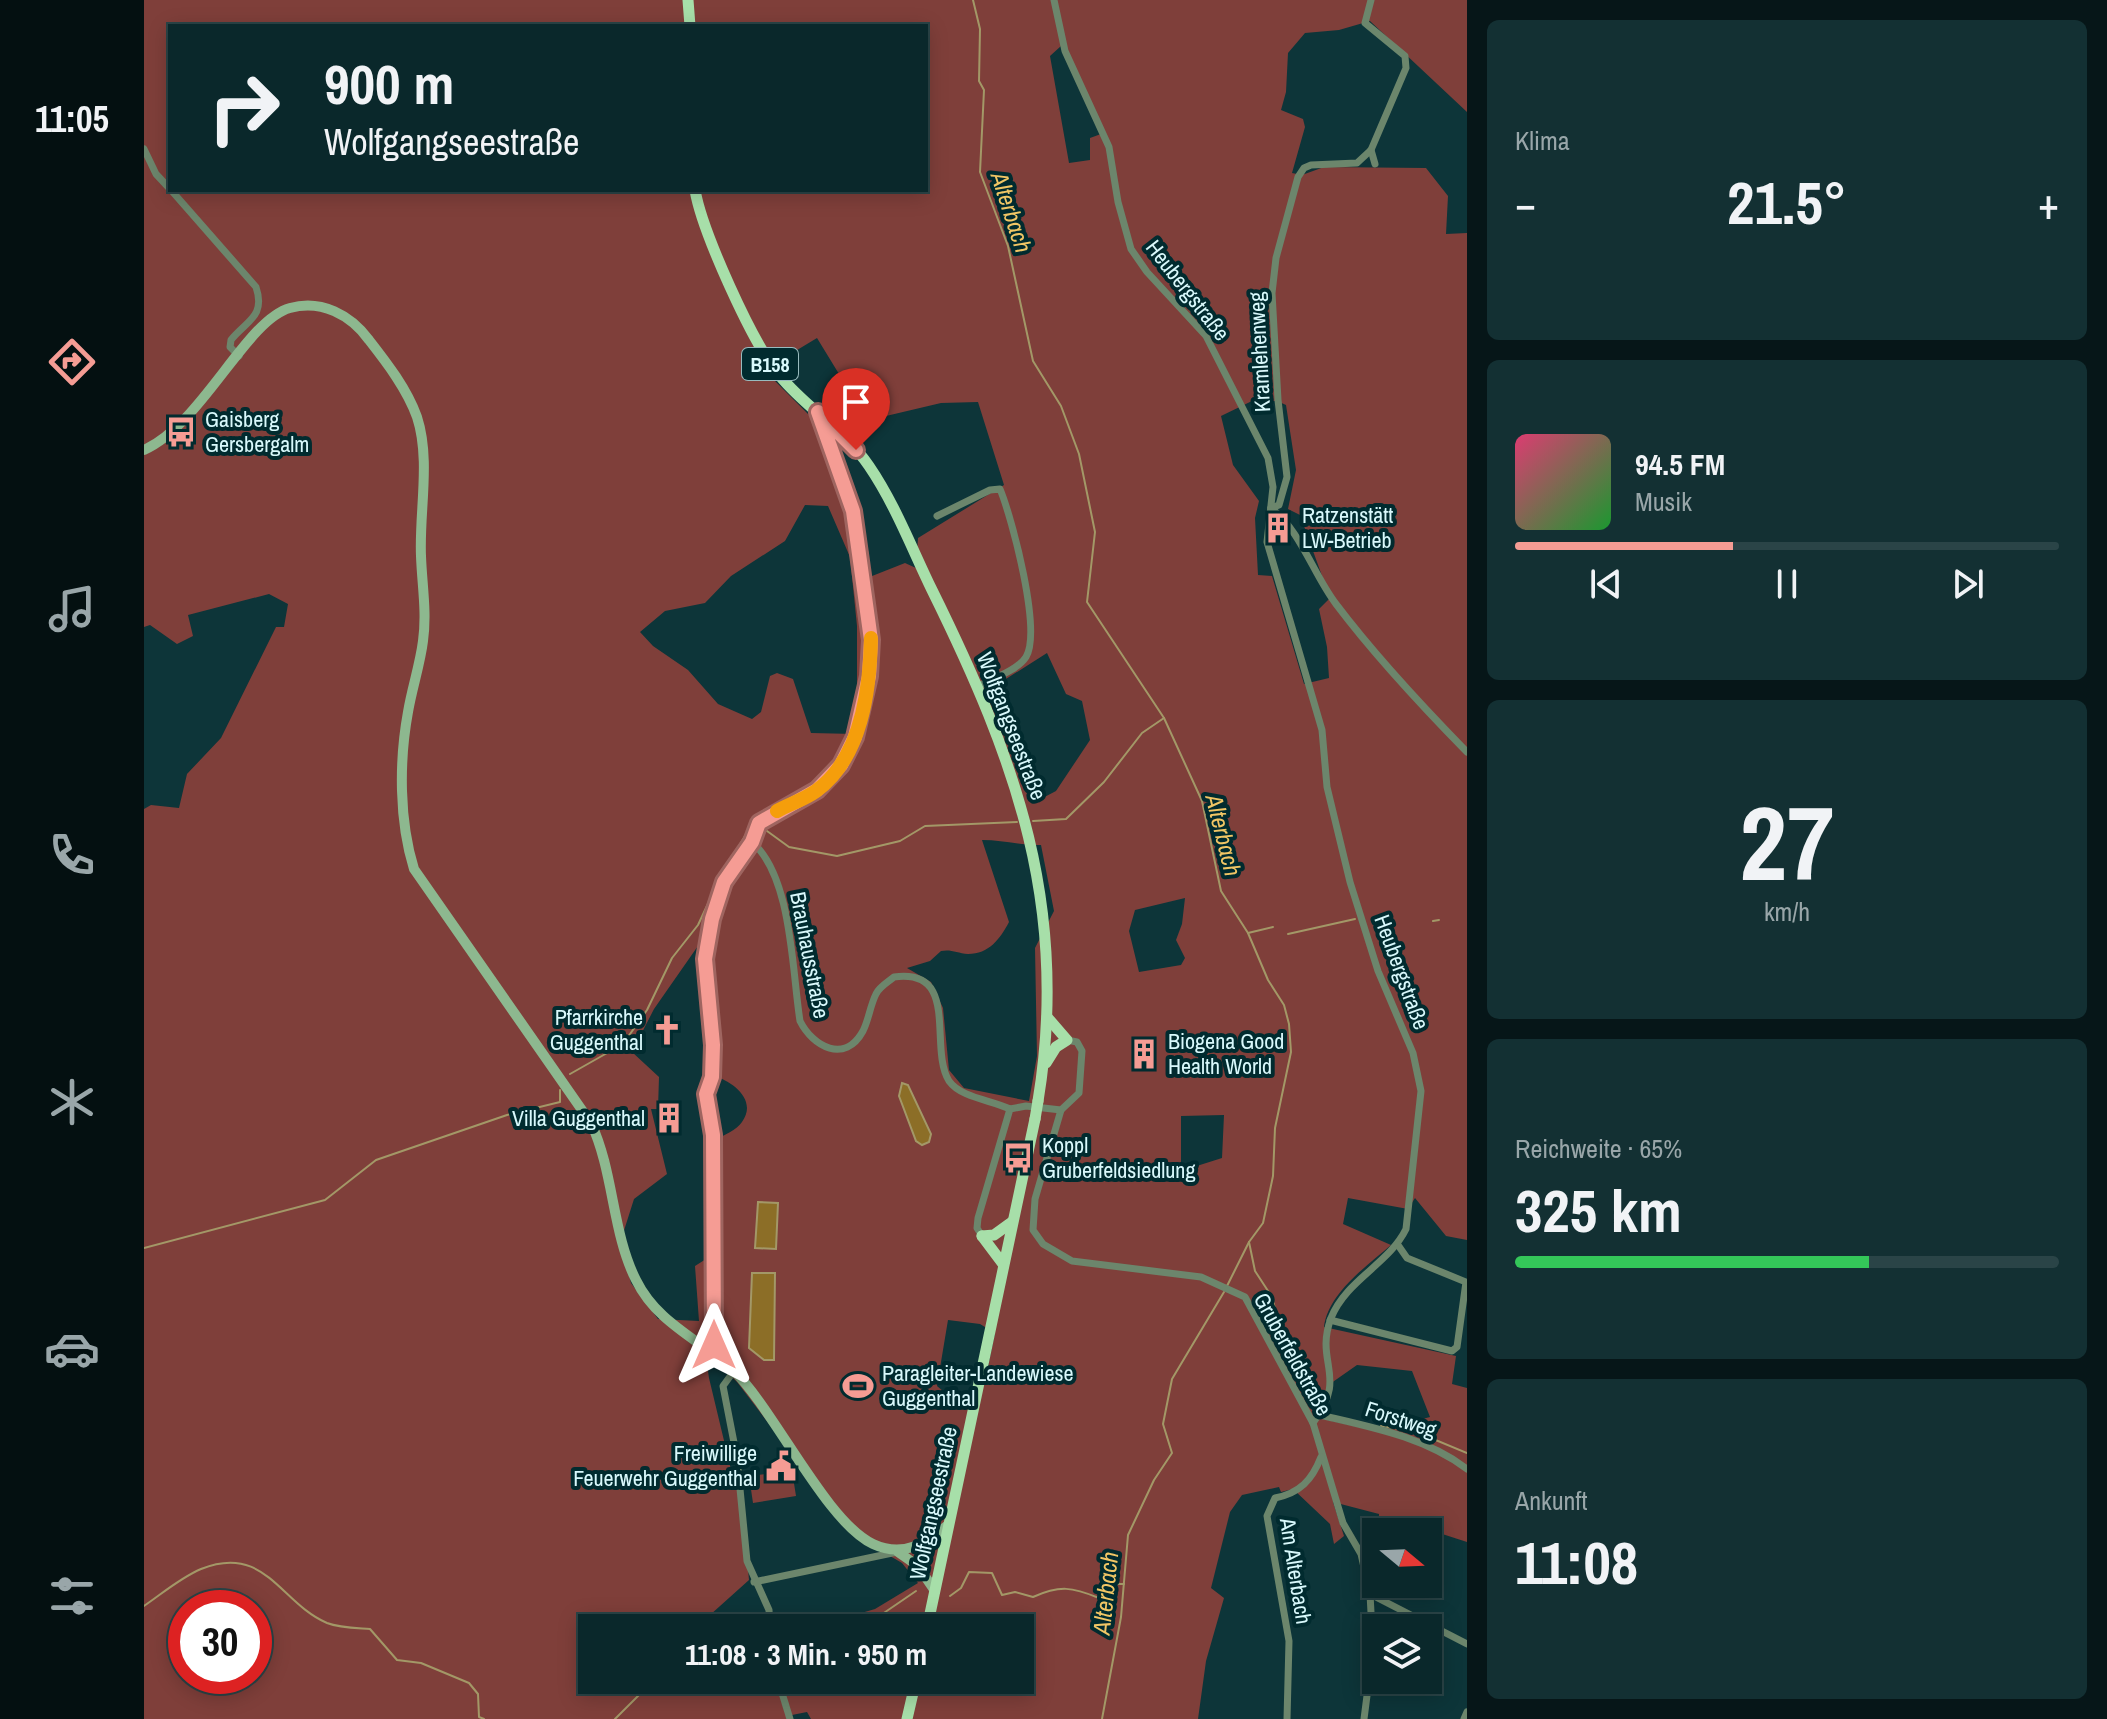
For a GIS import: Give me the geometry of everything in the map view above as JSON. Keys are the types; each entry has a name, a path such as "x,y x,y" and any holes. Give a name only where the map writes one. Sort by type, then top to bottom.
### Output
{"main road":[{"path":"688,0 690,24"},
{"name":"Wolfgangseestraße","path":"696,192 708,237 769,363 856,450 882,486 979,686 1002,743 1029,833 1043,914 1047,1017 1038,1101 930,1614"},
{"path":"144,450 176,430 270,319 285,309 314,305 346,317 373,344 411,402 420,433 425,624 406,723 404,785 405,826 414,869 586,1113 602,1147 629,1263 646,1298 658,1314 734,1371 855,1532 874,1545 898,1552 918,1566 935,1591"},
{"path":"1043,1066 1056,1047 1067,1040 1047,1017"},
{"path":"982,1236 994,1235 1012,1222"},
{"path":"982,1236 1004,1264"},
{"path":"898,1552 921,1545 949,1524"},
{"path":"907,1719 913,1694"}],"street":[{"name":"Heubergstraße","path":"1054,0 1065,51 1109,147 1118,202 1131,249 1147,272 1206,336 1268,458 1273,487 1267,542 1322,730 1327,787 1350,882 1378,971 1413,1053 1421,1091 1406,1229 1398,1245"},
{"path":"1371,0 1365,23 1405,56 1406,68 1371,150 1375,164"},
{"path":"144,149 156,174 168,188"},
{"name":"Kramlehenweg","path":"1271,508 1279,505 1287,477 1278,400 1272,293 1276,258 1298,177 1311,165 1357,163 1371,150"},
{"path":"172,192 257,289 260,302 257,315 231,340 230,347 239,356"},
{"path":"710,1352 715,1329 713,1135 706,1094 712,1077 713,1045 705,959 724,882 752,842 759,823 817,790 841,765 855,737 869,676 871,640 853,511 818,412"},
{"path":"937,516 990,490 1000,489 1020,556 1028,603 1028,652 1024,661 979,686"},
{"path":"1271,508 1284,518 1333,601 1383,664 1467,752"},
{"name":"Brauhausstraße","path":"752,842 759,848 781,891 800,1021 809,1038 824,1048 844,1047 862,1033 877,991 894,977 917,978 934,993 938,1004 942,1050 950,1082 961,1091 1010,1109"},
{"name":"Gruberfeldstraße","path":"1067,1040 1080,1045 1082,1079 1075,1099 1061,1110 1035,1199 1033,1230 1043,1244 1072,1261 1215,1281 1245,1297 1313,1423 1321,1457 1335,1487 1343,1523 1362,1558"},
{"path":"982,1236 977,1228 978,1218 1010,1109 1026,1106 1061,1110"},
{"path":"1313,1423 1330,1400 1332,1386 1325,1343 1330,1320 1337,1306 1367,1270 1398,1245 1407,1258 1466,1282 1457,1347 1452,1351 1330,1320"},
{"path":"734,1371 723,1386 737,1458 744,1547 754,1582 769,1614"},
{"name":"Forstweg","path":"1320,1415 1390,1432 1445,1452 1467,1469"},
{"name":"Am Alterbach","path":"1287,1719 1289,1641 1267,1516 1275,1498 1292,1494 1307,1483 1321,1457"},
{"path":"754,1582 898,1552"},
{"name":"Gruberfeldstraße","path":"1364,1719 1373,1649 1370,1598"},
{"path":"1378,1598 1467,1644"},
{"path":"782,1694 790,1719"},
{"path":"1464,1719 1467,1712"}],"shaded area":[{"path":"144,0 1467,0 1467,112 1370,21 1339,30 1305,33 1288,53 1286,92 1281,110 1303,119 1305,127 1292,173 1302,175 1324,167 1426,168 1448,196 1446,234 1467,233 1467,1240 1446,1236 1415,1198 1408,1209 1348,1198 1343,1224 1391,1245 1341,1292 1327,1315 1324,1327 1456,1356 1452,1384 1467,1388 1467,1542 1442,1534 1442,1518 1379,1518 1379,1514 1333,1502 1344,1536 1334,1544 1330,1524 1293,1489 1281,1492 1279,1487 1242,1495 1230,1512 1211,1588 1224,1598 1206,1661 1198,1719 811,1719 807,1712 792,1715 791,1719 144,1719 144,809 151,805 179,808 187,774 221,738 276,627 284,627 288,604 269,594 188,615 193,636 177,644 150,625 144,627","holes":["1061,46 1101,134 1090,138 1090,160 1069,163 1050,56","817,338 861,410 886,416 941,403 978,402 1004,485 918,538 916,568 905,563 867,578 869,554 850,493 853,491 826,432 764,370","1252,401 1277,401 1286,405 1296,470 1288,509 1300,515 1330,598 1319,609 1327,647 1329,678 1304,684 1272,576 1258,575 1255,518 1259,501 1233,465 1221,416","805,505 828,506 850,557 857,626 857,697 861,711 855,734 811,733 793,679 777,673 770,676 761,712 752,719 718,704 688,670 653,646 640,632 665,611 705,603 731,576 785,541","1047,653 1066,694 1082,701 1090,740 1056,791 1033,803 987,691","982,840 1041,845 1054,911 1035,948 1037,1056 1029,1101 964,1088 949,1070 943,1008 931,982 907,968 930,961 941,951 968,954 982,951 1002,934 1009,922","1185,898 1182,924 1176,940 1185,958 1181,965 1139,972 1129,931 1135,910","707,933 714,1076 735,1087 747,1106 740,1125 716,1140 715,1261 706,1259 695,1266 699,1321 658,1319 631,1283 621,1240 634,1199 667,1174 651,1109 658,1109 659,1077 632,1052 654,1009","1224,1115 1222,1158 1181,1171 1181,1116","948,1320 980,1324 995,1333 985,1381 963,1408 937,1386","710,1356 737,1382 854,1535 902,1563 918,1583 875,1609 858,1614 1034,1614 1034,1694 578,1694 578,1614 711,1614 749,1580 740,1476 732,1474 707,1364","1357,1365 1412,1371 1430,1417 1376,1431 1323,1419 1327,1386"]},
{"path":"902,1083 908,1085 931,1134 929,1142 922,1145 916,1141 899,1096"},
{"path":"758,1202 778,1203 776,1249 755,1248"},
{"path":"752,1273 775,1273 774,1360 764,1360 749,1348"},
{"path":"783,1472 784,1478 793,1477 796,1496 753,1503 749,1476"}],"waterway":[{"name":"Alterbach","path":"973,0 980,29 979,81 984,90 980,172 1008,246 1033,361 1061,406 1079,454 1095,532 1087,602 1164,718 1202,801 1221,891 1248,933 1268,980 1284,1005 1289,1024 1291,1052 1275,1128 1273,1176 1263,1223 1249,1242 1227,1286"},
{"path":"1033,821 1066,819 1104,782 1142,733 1164,718"},
{"path":"767,831 789,847 837,856 900,841 925,826 1017,822"},
{"path":"570,1074 623,1044 647,1010 672,958 698,925 721,876 748,831"},
{"path":"1288,934 1355,919"},
{"path":"1377,920 1385,921"},
{"path":"1433,921 1439,920"},
{"path":"1248,933 1273,927"},
{"path":"144,1248 325,1200 376,1160 507,1115 560,1102 560,1090"},
{"path":"1249,1242 1255,1271 1272,1297 1286,1352 1320,1405"},
{"name":"Alterbach","path":"1102,1719 1121,1617 1128,1535 1154,1480 1172,1453 1163,1424 1172,1379 1224,1292"},
{"path":"1381,1426 1414,1431 1467,1453"},
{"path":"144,1606 201,1569 223,1563 257,1569 311,1614 327,1623 370,1629 397,1660 421,1663 469,1683 478,1694 479,1717 484,1719"},
{"path":"950,1596 961,1588 969,1572 992,1573 1002,1595 1015,1592 1033,1597 1066,1589 1099,1598 1106,1584 1124,1584"},
{"path":"882,1614 916,1591"},
{"path":"615,1719 640,1694"}],"slow traffic":[{"path":"777,811 817,790 841,765 861,716 869,676 871,638"}],"place":[{"name":"Gaisberg Gersbergalm","path":"181,432"},
{"name":"Ratzenstätt LW-Betrieb","path":"1278,528"},
{"name":"Pfarrkirche Guggenthal","path":"667,1030"},
{"name":"Biogena Good Health World","path":"1144,1054"},
{"name":"Villa Guggenthal","path":"669,1118"},
{"name":"Koppl Gruberfeldsiedlung","path":"1018,1158"},
{"name":"Paragleiter-Landewiese Guggenthal","path":"858,1386"},
{"name":"Freiwillige Feuerwehr Guggenthal","path":"781,1466"}],"route":[{"path":"714,1345 713,1135 706,1094 712,1077 713,1045 705,959 712,919 724,882 737,858 752,842 759,823 817,790 841,765 855,737 869,676 871,640 853,511 818,412 856,450"}]}
